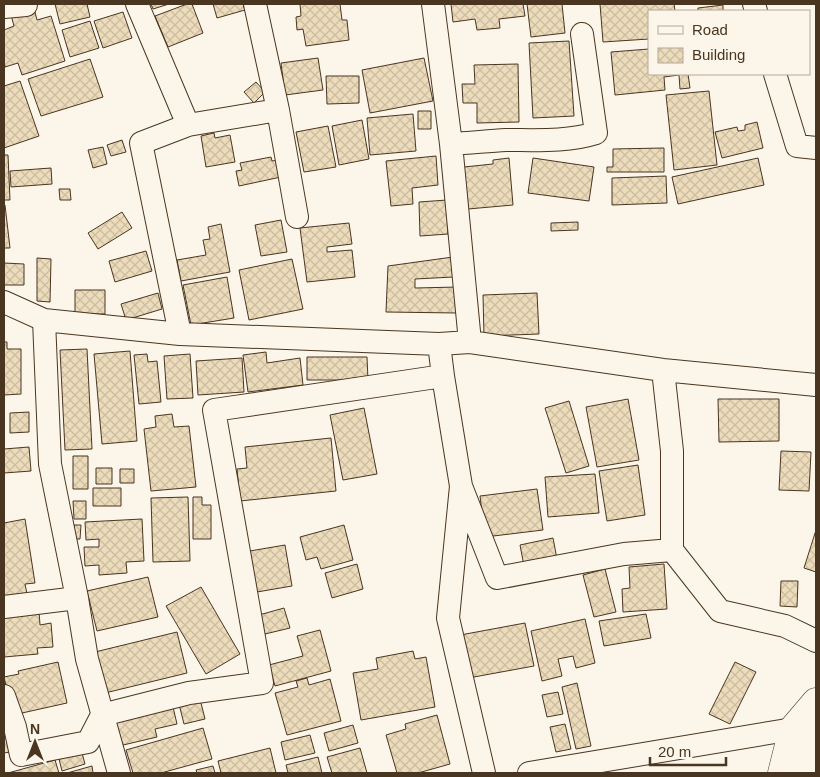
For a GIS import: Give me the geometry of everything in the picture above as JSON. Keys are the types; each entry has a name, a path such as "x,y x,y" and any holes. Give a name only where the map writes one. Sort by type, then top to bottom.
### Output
{"main road":[{"path":"782,773 805,731 816,702"},
{"path":"802,773 805,731"}],"street":[{"path":"4,7 26,4"},
{"path":"137,4 188,124"},
{"path":"255,4 278,110 297,218"},
{"path":"433,4 451,144 470,342"},
{"path":"451,144 503,140 544,140 585,136 596,133 582,34"},
{"path":"775,75 797,146 816,148"},
{"path":"180,334 142,143 188,124 278,110"},
{"path":"4,302 44,320 180,334 439,344 470,342 663,370 816,384"},
{"path":"44,320 50,464 77,598 87,659 120,773"},
{"path":"439,344 460,486 497,578 624,554 672,550"},
{"path":"663,370 672,451 672,550 720,611 785,626 816,641"},
{"path":"4,696 15,727 21,755 88,742 102,715 189,693 262,683 214,410 443,376"},
{"path":"460,486 448,618 484,773"},
{"path":"4,607 77,598"},
{"path":"529,773 805,731"}],"building":[{"path":"55,4 87,4 90,17 60,24"},
{"path":"151,4 169,4 153,9"},
{"path":"187,4 192,4 203,33 168,47 155,16"},
{"path":"213,4 243,4 245,10 217,18"},
{"path":"300,4 340,4 342,20 347,20 349,40 306,46 303,29 297,30 296,17 301,16"},
{"path":"451,4 523,4 525,16 499,19 500,28 477,30 475,19 453,22"},
{"path":"527,4 562,4 565,33 531,37"},
{"path":"600,4 674,4 675,10 648,10 648,39 603,42"},
{"path":"723,5 723,10 698,10 698,8"},
{"path":"34,8 37,20 51,16 65,61 22,75 18,63 5,67 4,30 14,26 11,15"},
{"path":"123,12 132,38 103,48 94,21"},
{"path":"90,21 99,48 70,57 62,30"},
{"path":"569,41 574,116 533,118 529,43"},
{"path":"648,49 648,75 679,75 664,77 665,90 615,95 611,52"},
{"path":"318,58 323,90 285,95 281,63"},
{"path":"424,58 433,101 370,113 362,70"},
{"path":"90,59 103,97 41,116 28,79"},
{"path":"518,64 519,122 477,123 477,103 463,103 462,84 475,84 474,65"},
{"path":"679,75 688,75 690,88 680,89"},
{"path":"326,76 359,76 359,103 327,104"},
{"path":"20,81 39,136 4,148 4,86"},
{"path":"256,82 265,92 254,103 244,92"},
{"path":"709,91 717,165 674,170 666,95"},
{"path":"418,111 431,111 431,129 418,129"},
{"path":"413,114 416,151 370,155 367,118"},
{"path":"362,120 369,159 339,165 332,126"},
{"path":"757,122 763,148 722,158 715,132 737,127 738,131 745,130 745,125"},
{"path":"328,126 336,167 304,172 296,132"},
{"path":"214,133 215,138 230,135 235,162 206,167 201,136"},
{"path":"122,140 126,152 111,156 107,145"},
{"path":"103,147 107,164 93,168 88,150"},
{"path":"664,148 664,172 607,172 607,167 613,167 613,149"},
{"path":"4,155 8,155 10,200 4,200"},
{"path":"436,156 438,185 412,188 413,204 391,206 386,161"},
{"path":"271,157 272,161 278,160 281,177 239,186 236,171 242,170 240,163"},
{"path":"509,158 513,205 468,209 464,167 493,164 493,160"},
{"path":"533,158 594,167 589,201 528,193"},
{"path":"758,158 764,185 678,204 672,177"},
{"path":"51,168 52,184 11,187 10,171"},
{"path":"666,176 667,203 612,205 612,178"},
{"path":"59,189 70,189 71,200 60,200"},
{"path":"447,200 448,234 420,236 419,202"},
{"path":"5,205 10,248 4,248"},
{"path":"122,212 132,228 98,249 88,233"},
{"path":"281,220 287,252 261,256 255,225"},
{"path":"578,222 578,230 551,231 551,223"},
{"path":"349,223 352,244 327,247 327,252 352,250 355,277 307,282 300,228"},
{"path":"221,224 230,272 181,281 177,260 206,255 203,240 210,239 208,227"},
{"path":"146,251 152,271 115,282 109,261"},
{"path":"453,257 453,277 415,279 415,288 458,287 457,313 386,312 388,266"},
{"path":"37,258 51,259 50,302 37,301"},
{"path":"292,259 303,309 249,320 239,270"},
{"path":"4,263 24,264 24,285 4,285"},
{"path":"227,277 234,318 191,325 183,285"},
{"path":"75,290 105,290 105,314 75,314"},
{"path":"158,293 162,309 126,320 121,304"},
{"path":"537,293 539,334 484,336 483,295"},
{"path":"4,342 7,342 7,349 21,349 21,394 4,395"},
{"path":"87,349 92,449 65,450 60,350"},
{"path":"130,351 137,441 102,444 94,354"},
{"path":"266,352 267,363 300,358 303,385 248,392 243,355"},
{"path":"147,354 148,362 157,361 161,402 139,404 134,355"},
{"path":"190,354 193,398 167,399 164,356"},
{"path":"307,357 367,357 368,380 307,380"},
{"path":"242,358 244,392 198,395 196,361"},
{"path":"628,399 639,460 597,467 586,407"},
{"path":"718,399 779,399 779,441 719,442"},
{"path":"569,401 589,466 566,473 545,408"},
{"path":"364,408 377,474 343,480 330,415"},
{"path":"29,412 29,432 10,433 10,413"},
{"path":"172,414 174,427 189,426 196,487 151,491 144,429 156,427 155,416"},
{"path":"331,438 336,491 240,501 237,469 247,468 245,447"},
{"path":"29,447 31,471 4,473 4,449"},
{"path":"781,451 811,452 809,491 779,490"},
{"path":"73,456 88,456 88,489 73,489"},
{"path":"638,465 645,515 607,521 599,471"},
{"path":"96,468 112,468 112,484 96,484"},
{"path":"120,469 134,469 134,483 120,483"},
{"path":"595,474 599,513 548,517 545,477"},
{"path":"93,488 121,488 121,506 93,506"},
{"path":"537,489 543,530 485,537 480,496"},
{"path":"188,497 190,561 153,562 151,498"},
{"path":"193,497 202,497 202,505 211,505 211,539 193,539"},
{"path":"73,501 86,501 86,519 74,519"},
{"path":"25,519 35,583 25,584 27,594 4,597 4,523"},
{"path":"142,519 144,561 126,562 127,573 99,575 99,565 85,566 84,547 99,547 99,539 86,540 85,522"},
{"path":"74,525 81,525 80,539 73,539"},
{"path":"344,525 353,560 321,569 317,557 306,560 300,537"},
{"path":"816,530 816,572 804,568"},
{"path":"553,538 557,559 524,566 520,545"},
{"path":"285,545 292,586 257,592 250,551"},
{"path":"357,564 363,589 332,598 325,573"},
{"path":"664,564 667,609 623,612 622,589 630,588 629,567"},
{"path":"605,569 616,612 594,617 583,575"},
{"path":"148,577 158,617 97,631 87,591"},
{"path":"781,581 798,581 797,607 780,606"},
{"path":"201,587 240,654 206,674 166,606"},
{"path":"284,608 290,628 265,634 259,615"},
{"path":"39,611 40,625 51,623 53,647 37,648 38,654 4,657 4,614"},
{"path":"646,614 651,638 604,646 599,621"},
{"path":"585,619 595,663 576,668 573,656 558,659 562,676 542,681 531,631"},
{"path":"525,623 534,666 463,679 455,636"},
{"path":"320,630 331,671 275,686 269,665 303,656 297,636"},
{"path":"177,632 187,673 105,693 95,652"},
{"path":"413,651 415,659 426,657 435,707 361,720 353,673 378,669 376,658"},
{"path":"58,662 67,703 13,715 4,677 19,674 18,671"},
{"path":"735,662 756,672 730,724 709,714"},
{"path":"307,678 309,685 330,679 341,721 287,735 275,693 298,687 296,681"},
{"path":"577,683 591,746 576,749 562,687"},
{"path":"558,692 563,714 547,717 542,695"},
{"path":"200,699 205,719 184,724 179,704"},
{"path":"173,707 177,724 155,729 157,737 119,746 112,722"},
{"path":"437,715 450,764 418,773 397,773 386,735 406,729 405,724"},
{"path":"4,722 10,752 4,753"},
{"path":"565,724 571,749 556,752 550,727"},
{"path":"353,725 358,743 329,751 324,733"},
{"path":"203,728 212,759 161,773 133,773 126,750"},
{"path":"310,735 315,753 285,760 281,742"},
{"path":"270,748 276,773 221,773 218,761"},
{"path":"360,748 367,773 332,773 327,757"},
{"path":"82,753 85,764 62,771 59,759"},
{"path":"318,757 322,773 288,773 286,765"},
{"path":"55,760 59,773 8,773"},
{"path":"92,766 93,773 67,773"},
{"path":"213,766 215,773 197,773 196,770"}]}
